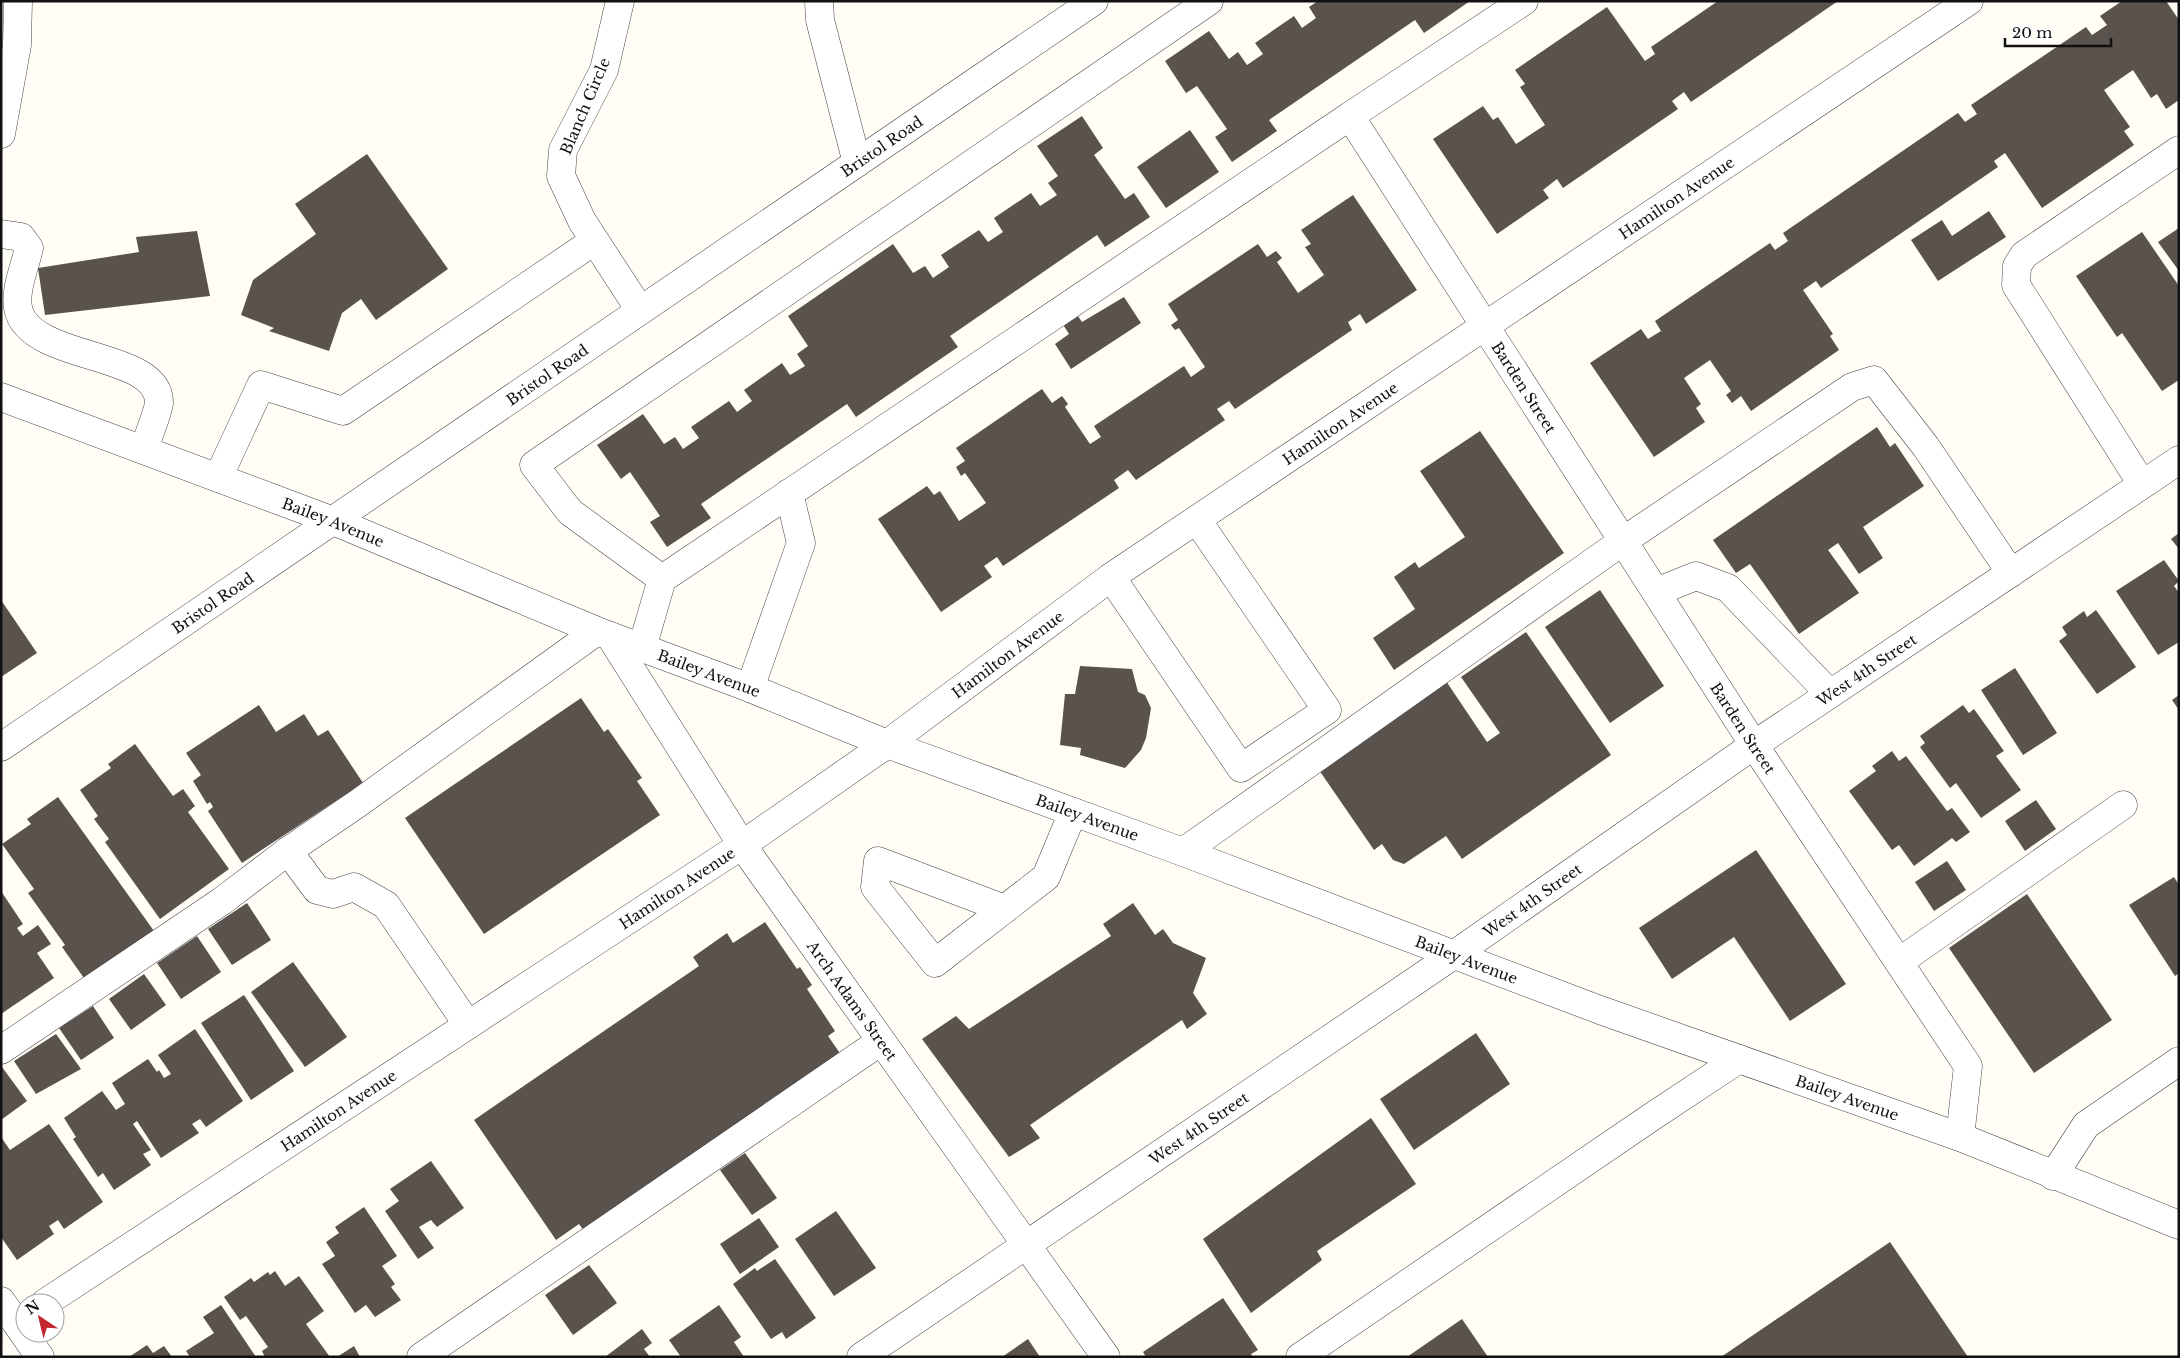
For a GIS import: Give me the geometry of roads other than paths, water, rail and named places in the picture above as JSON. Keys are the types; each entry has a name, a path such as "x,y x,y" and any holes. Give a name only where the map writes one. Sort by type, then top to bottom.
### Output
{"street":[{"path":"3,121 17,45 18,1"},
{"name":"Blanch Circle","path":"620,1 604,70 563,150 561,176 582,222 640,310"},
{"path":"819,1 820,20 857,163"},
{"name":"Bristol Road","path":"1,747 1094,1"},
{"path":"662,579 570,512 534,465 1209,1"},
{"path":"642,648 662,579 1524,1"},
{"name":"Hamilton Avenue","path":"60,1293 742,845 887,744 1111,577 1969,1"},
{"name":"Barden Street","path":"1350,116 1754,745 1968,1066 1960,1137"},
{"path":"2142,484 2016,285 2017,266 2024,255 2179,150"},
{"path":"1,234 21,237 29,248 18,294 19,312 32,330 56,344 140,372 153,385 159,402 144,450"},
{"path":"218,478 261,385 343,411 594,241"},
{"path":"1183,852 1623,541 1852,386 1874,380 1926,447 2011,573"},
{"name":"Bailey Avenue","path":"1,397 331,520 604,634 750,688 887,744 1183,852 1600,1010 1960,1137 2053,1176 2179,1225"},
{"name":"West 4th Street","path":"861,1357 1455,954 1754,745 2179,460"},
{"path":"750,688 801,543 789,493"},
{"path":"1111,577 1241,768 1327,710 1197,520"},
{"path":"1656,592 1696,576 1728,588 1830,694"},
{"path":"1,1050 222,901 288,851 604,634"},
{"name":"Arch Adams Street","path":"604,634 742,845 1106,1357"},
{"path":"1899,962 2123,805"},
{"path":"1005,909 878,861 875,887 935,963 1005,909 1046,877 1073,812"},
{"path":"288,851 316,890 333,894 354,887 386,905 468,1025"},
{"path":"421,1357 881,1041"},
{"path":"1300,1357 1650,1118 1740,1059"},
{"path":"2053,1176 2086,1125 2179,1061"},
{"path":"11,1318 40,1357"}]}
